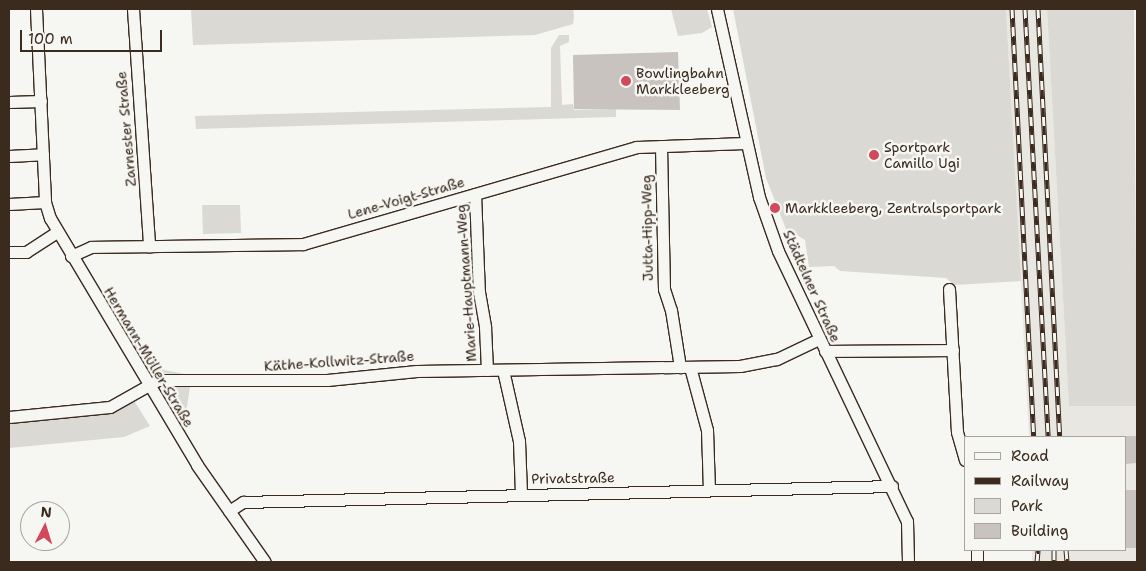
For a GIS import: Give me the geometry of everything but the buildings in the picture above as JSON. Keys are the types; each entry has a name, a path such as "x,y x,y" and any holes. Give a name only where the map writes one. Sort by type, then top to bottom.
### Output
{"street":[{"name":"Hermann-Müller-Straße","path":"36,9 45,202 57,232 148,384 229,511 265,562"},
{"name":"Zarnester Straße","path":"133,9 149,246"},
{"name":"Städtelner Straße","path":"717,9 746,143 778,251 819,339 892,486 907,521 908,562"},
{"path":"9,102 41,101"},
{"name":"Lene-Voigt-Straße","path":"71,256 90,247 303,244 636,147 746,143"},
{"name":"Jutta-Hipp-Weg","path":"661,146 664,289 685,367"},
{"path":"9,156 43,154"},
{"name":"Marie-Hauptmann-Weg","path":"475,194 478,292 486,327 487,370"},
{"path":"9,204 45,202"},
{"path":"9,252 26,252 57,232"},
{"path":"949,289 957,432 964,456"},
{"name":"Käthe-Kollwitz-Straße","path":"148,384 158,380 327,380 418,371 685,367 760,363 819,339"},
{"path":"826,351 953,350"},
{"path":"685,367 707,430 709,489"},
{"path":"503,370 515,412 521,494"},
{"path":"9,417 110,407 148,384"},
{"name":"Privatstraße","path":"229,511 243,502 510,498 521,494 892,486"}],"shaded area":[{"path":"1006,9 1047,9 1069,406 1137,406 1137,562 1032,562 1032,551 1126,551 1126,436 1029,436"}],"green space":[{"path":"191,9 573,9 574,16 573,24 535,35 193,45"},
{"path":"671,9 707,9 712,27 702,33 678,36"},
{"name":"Sportpark Camillo Ugi","path":"733,9 1006,9 1021,281 954,285 946,278 840,271 834,266 809,267 805,240 786,229 766,178"},
{"path":"1047,9 1134,9 1137,406 1069,406"},
{"path":"559,35 569,35 569,42 560,46 562,105 573,104 574,110 616,109 616,117 196,129 195,116 551,107 551,48"},
{"path":"202,205 240,205 241,233 203,234"},
{"path":"106,303 116,303 150,367 194,376 149,372"},
{"path":"168,385 190,387 183,432 162,397"},
{"path":"133,399 150,426 124,437 9,448 9,421"}],"railway":[{"path":"1012,9 1034,436"},
{"path":"1025,9 1048,436"},
{"path":"1038,9 1060,436"},
{"path":"1037,562 1038,551"},
{"path":"1054,551 1054,562"},
{"path":"1066,551 1067,562"}],"place":[{"name":"Bowlingbahn Markkleeberg","path":"626,81"},
{"name":"Sportpark Camillo Ugi","path":"874,155"},
{"name":"Markkleeberg, Zentralsportpark","path":"775,208"}]}
